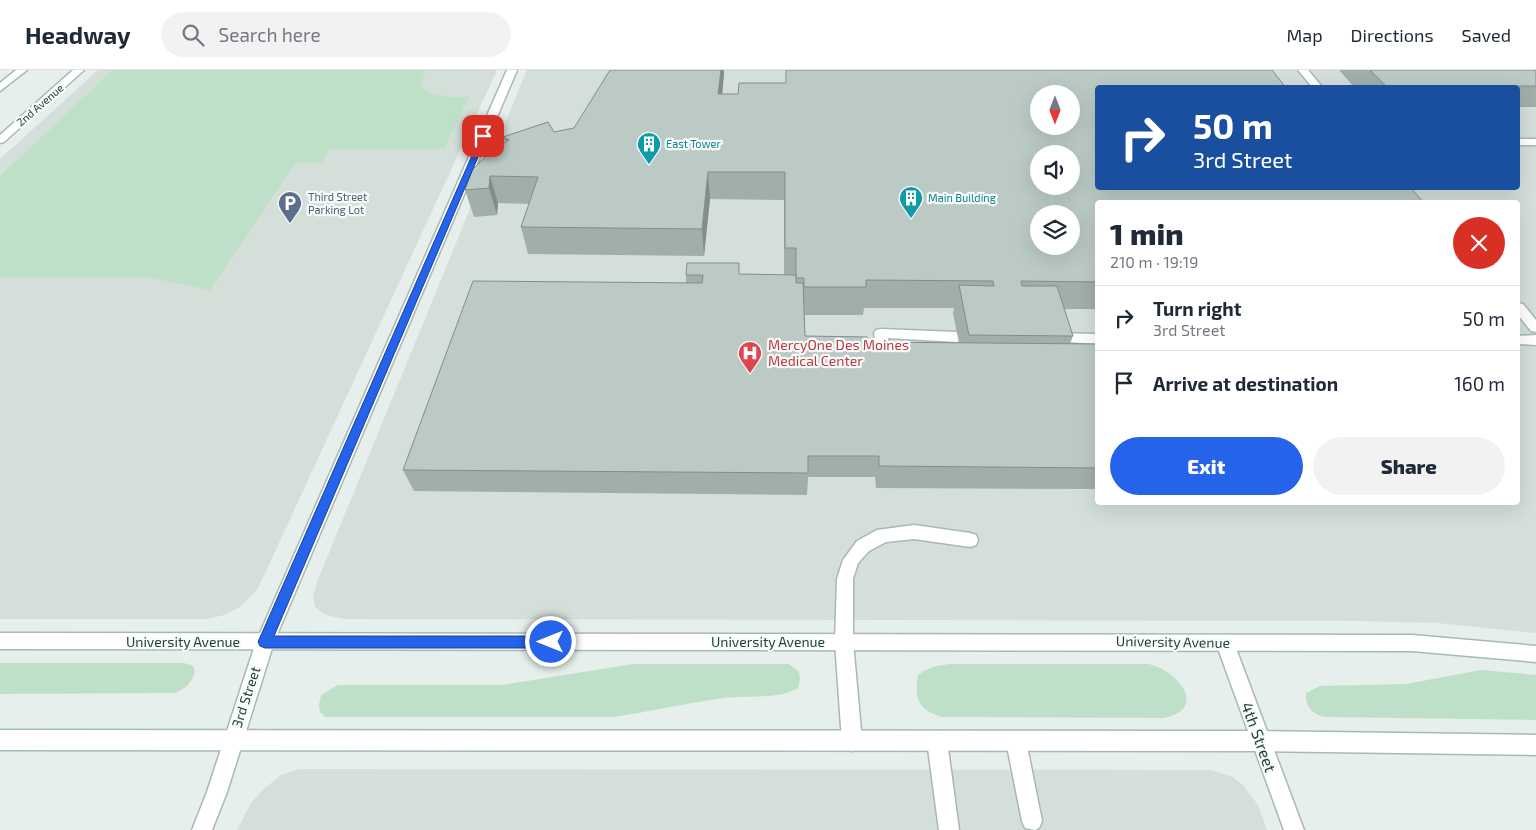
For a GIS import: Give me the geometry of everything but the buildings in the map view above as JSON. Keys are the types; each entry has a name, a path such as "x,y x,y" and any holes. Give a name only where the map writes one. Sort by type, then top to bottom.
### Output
{"main road":[{"path":"0,88 22,70"},
{"name":"2nd Avenue","path":"0,140 79,70"},
{"path":"512,70 520,70"},
{"name":"3rd Street","path":"202,830 217,792 265,642 512,70"},
{"path":"1303,70 1316,85"},
{"path":"1520,142 1536,142"},
{"path":"1520,309 1536,328"},
{"path":"885,365 881,333 957,337"},
{"path":"1055,338 1095,339"},
{"path":"1520,340 1536,340"},
{"path":"852,741 844,642 845,579 852,560 863,546 883,535 914,532 970,540"},
{"name":"University Avenue","path":"0,641 1412,643 1536,654"},
{"name":"4th Street","path":"1225,643 1294,830"},
{"path":"0,740 1260,741 1536,745"},
{"path":"938,741 950,830"},
{"path":"1016,741 1032,821"}],"shaded area":[{"path":"98,70 497,70 257,590 240,607 224,615 208,619 0,619 0,159"},
{"name":"MercyOne Des Moines Medical Center","path":"527,70 1536,70 1536,633 1437,623 1361,621 344,619 326,615 315,607 313,596 317,582"},
{"path":"299,769 1211,770 1233,777 1243,785 1258,805 1267,830 237,830 251,803 265,788 281,775"}],"green space":[{"path":"113,70 426,70 420,86 425,90 443,96 469,97 444,149 330,149 321,163 295,163 210,290 146,277 0,277 0,176"},
{"path":"0,663 183,663 192,665 195,670 193,678 188,684 174,693 0,694"},
{"path":"633,664 789,664 799,672 800,679 798,688 772,696 723,698 612,717 325,717 320,712 319,705 321,695 338,685 502,685"},
{"path":"951,664 1148,664 1159,668 1178,681 1187,699 1185,707 1177,713 1164,718 942,717 928,711 919,702 917,691 918,675 934,667"},
{"path":"1481,670 1536,675 1536,720 1325,717 1316,714 1310,709 1306,698 1306,693 1320,686 1406,684"}],"place":[{"name":"East Tower","path":"649,165"},
{"name":"Main Building","path":"911,219"},
{"name":"Third Street Parking Lot","path":"290,224"},
{"name":"MercyOne Des Moines Medical Center","path":"750,374"}],"route":[{"path":"483,136 265,642 551,642"}]}
